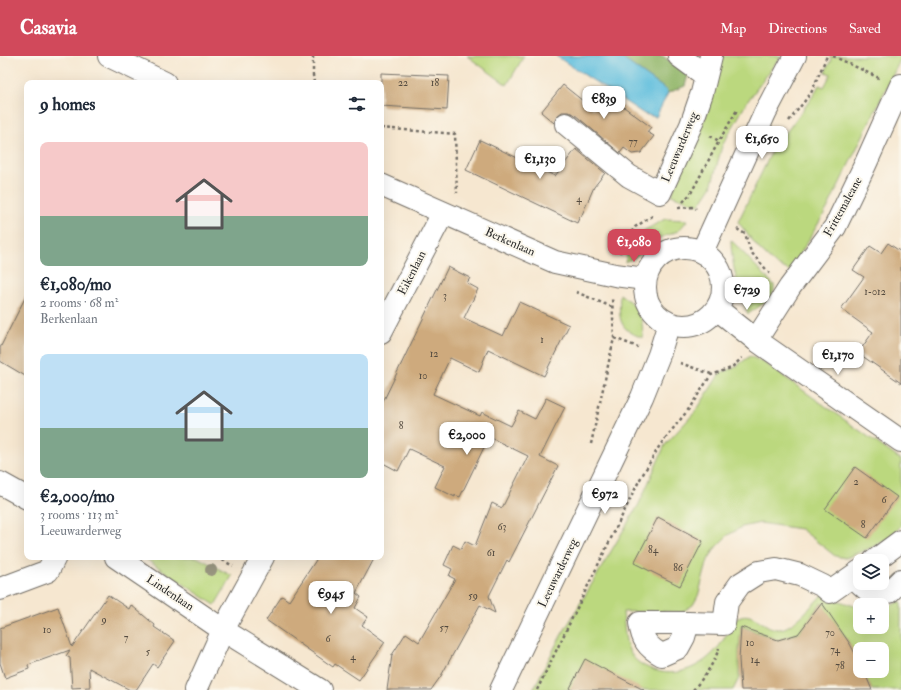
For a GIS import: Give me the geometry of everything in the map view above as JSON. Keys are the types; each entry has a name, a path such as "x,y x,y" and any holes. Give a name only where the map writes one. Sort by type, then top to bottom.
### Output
{"main road":[{"path":"109,56 159,80"},
{"path":"679,56 708,66"},
{"path":"702,252 765,113 795,56"},
{"name":"Leeuwarderweg","path":"566,124 629,176 660,193 691,125 702,94 708,66"},
{"name":"Frittemaleane","path":"756,340 790,287 835,227 866,164 900,86"},
{"name":"Berkenlaan","path":"384,186 555,262 616,275 646,279"},
{"name":"Eikenlaan","path":"384,326 443,213"},
{"path":"685,248 702,252 715,262 722,277 723,293 717,309 707,319 694,325 680,326 669,323 653,311 646,296 646,279 653,262 667,251 685,248"},
{"path":"717,309 756,340 901,441"},
{"name":"Leeuwarderweg","path":"501,690 642,397 659,355 669,323"},
{"path":"0,483 24,491"},
{"path":"888,554 898,549"},
{"path":"0,589 48,571 54,560"},
{"name":"Lindenlaan","path":"120,560 223,630 320,690"},
{"path":"196,690 223,630 261,560"},
{"path":"688,623 724,624 727,602 740,584 759,572 776,569 800,575 823,586 830,592 853,580"},
{"path":"869,590 871,592 889,592 901,580"}],"path":[{"path":"314,56 314,80"},
{"path":"833,56 900,86"},
{"path":"677,208 691,193 737,110"},
{"path":"691,125 719,141"},
{"path":"384,128 455,134 457,198 443,213"},
{"path":"588,450 592,443 614,338 612,291 621,248 635,227 658,212"},
{"path":"537,690 639,480 660,445 688,410 711,374 731,368 743,357 756,340"},
{"path":"693,690 703,679 716,658 723,637 724,624"}],"green space":[{"path":"467,56 524,56 507,85"},
{"path":"619,56 663,56 688,75 685,86 668,93 665,89"},
{"path":"723,56 781,56 747,102 722,146 711,187 699,205 671,195 706,116"},
{"path":"830,56 901,56 901,58 827,209 790,271 775,264 760,250 738,222 771,153 813,96 819,85 824,87 831,74 825,72 831,60"},
{"path":"665,219 688,220 678,231 654,240 641,254 625,262 630,245 645,230"},
{"path":"731,240 774,285 774,291 770,299 748,314 736,278 732,259"},
{"path":"620,294 639,312 642,322 643,338 628,331 621,322"},
{"path":"750,356 766,364 901,460 901,526 890,537 873,547 846,558 835,556 801,529 760,523 742,527 728,535 716,547 708,560 698,596 693,605 682,612 623,612 626,640 631,655 636,661 654,670 675,672 685,670 704,661 712,654 727,634 733,622 738,617 746,615 750,616 772,628 783,629 795,622 822,595 853,606 853,634 889,634 889,606 901,601 901,690 872,690 866,678 889,678 889,642 853,642 853,651 821,603 799,633 778,640 741,626 739,678 733,690 533,690 558,641 639,504 665,445 696,411 720,373 734,368"},
{"path":"148,560 203,560 232,576 215,605"}],"water":[{"path":"556,56 619,56 665,89 668,93 656,117 644,114"}],"building":[{"path":"381,73 449,76 447,110 384,106 384,80 381,80"},
{"path":"563,85 593,109 605,93 651,127 647,132 654,136 641,153 632,154 624,148 620,153 574,114 562,112 557,116 554,123 541,112"},
{"path":"480,140 555,176 576,149 605,173 594,187 577,223 466,170"},
{"path":"888,243 901,252 901,383 858,353 873,332 841,309 864,277 853,270 870,246 881,253"},
{"path":"448,267 470,278 467,283 478,289 464,318 503,336 519,302 569,325 544,376 488,349 479,372 450,358 433,394 480,416 482,412 511,426 519,411 535,419 546,398 565,407 540,457 558,466 509,562 507,560 489,596 495,613 480,605 441,676 431,690 387,690 392,655 406,633 419,642 455,579 449,576 452,569 444,565 453,545 461,549 465,541 475,546 492,503 502,508 528,456 489,437 460,497 455,495 455,497 435,487 445,466 409,449 398,471 384,464 384,400"},
{"path":"24,300 24,375 0,361 0,348"},
{"path":"855,467 897,497 867,538 825,509"},
{"path":"658,517 703,541 680,586 634,563"},
{"path":"316,560 373,560 356,593 361,597 355,608 368,617 362,625 385,642 359,680 335,664 333,667 266,620 282,596 289,601"},
{"path":"108,595 129,609 131,605 155,625 154,627 175,641 157,667 153,664 136,690 130,690 89,668 90,687 72,688 70,658 66,656 70,650 28,665 29,669 5,678 0,663 0,628 58,607 72,647"},
{"path":"822,603 853,650 853,678 867,678 872,690 741,690 739,659 741,627 778,640 798,634"},
{"path":"585,659 615,675 644,690 569,690"}]}
